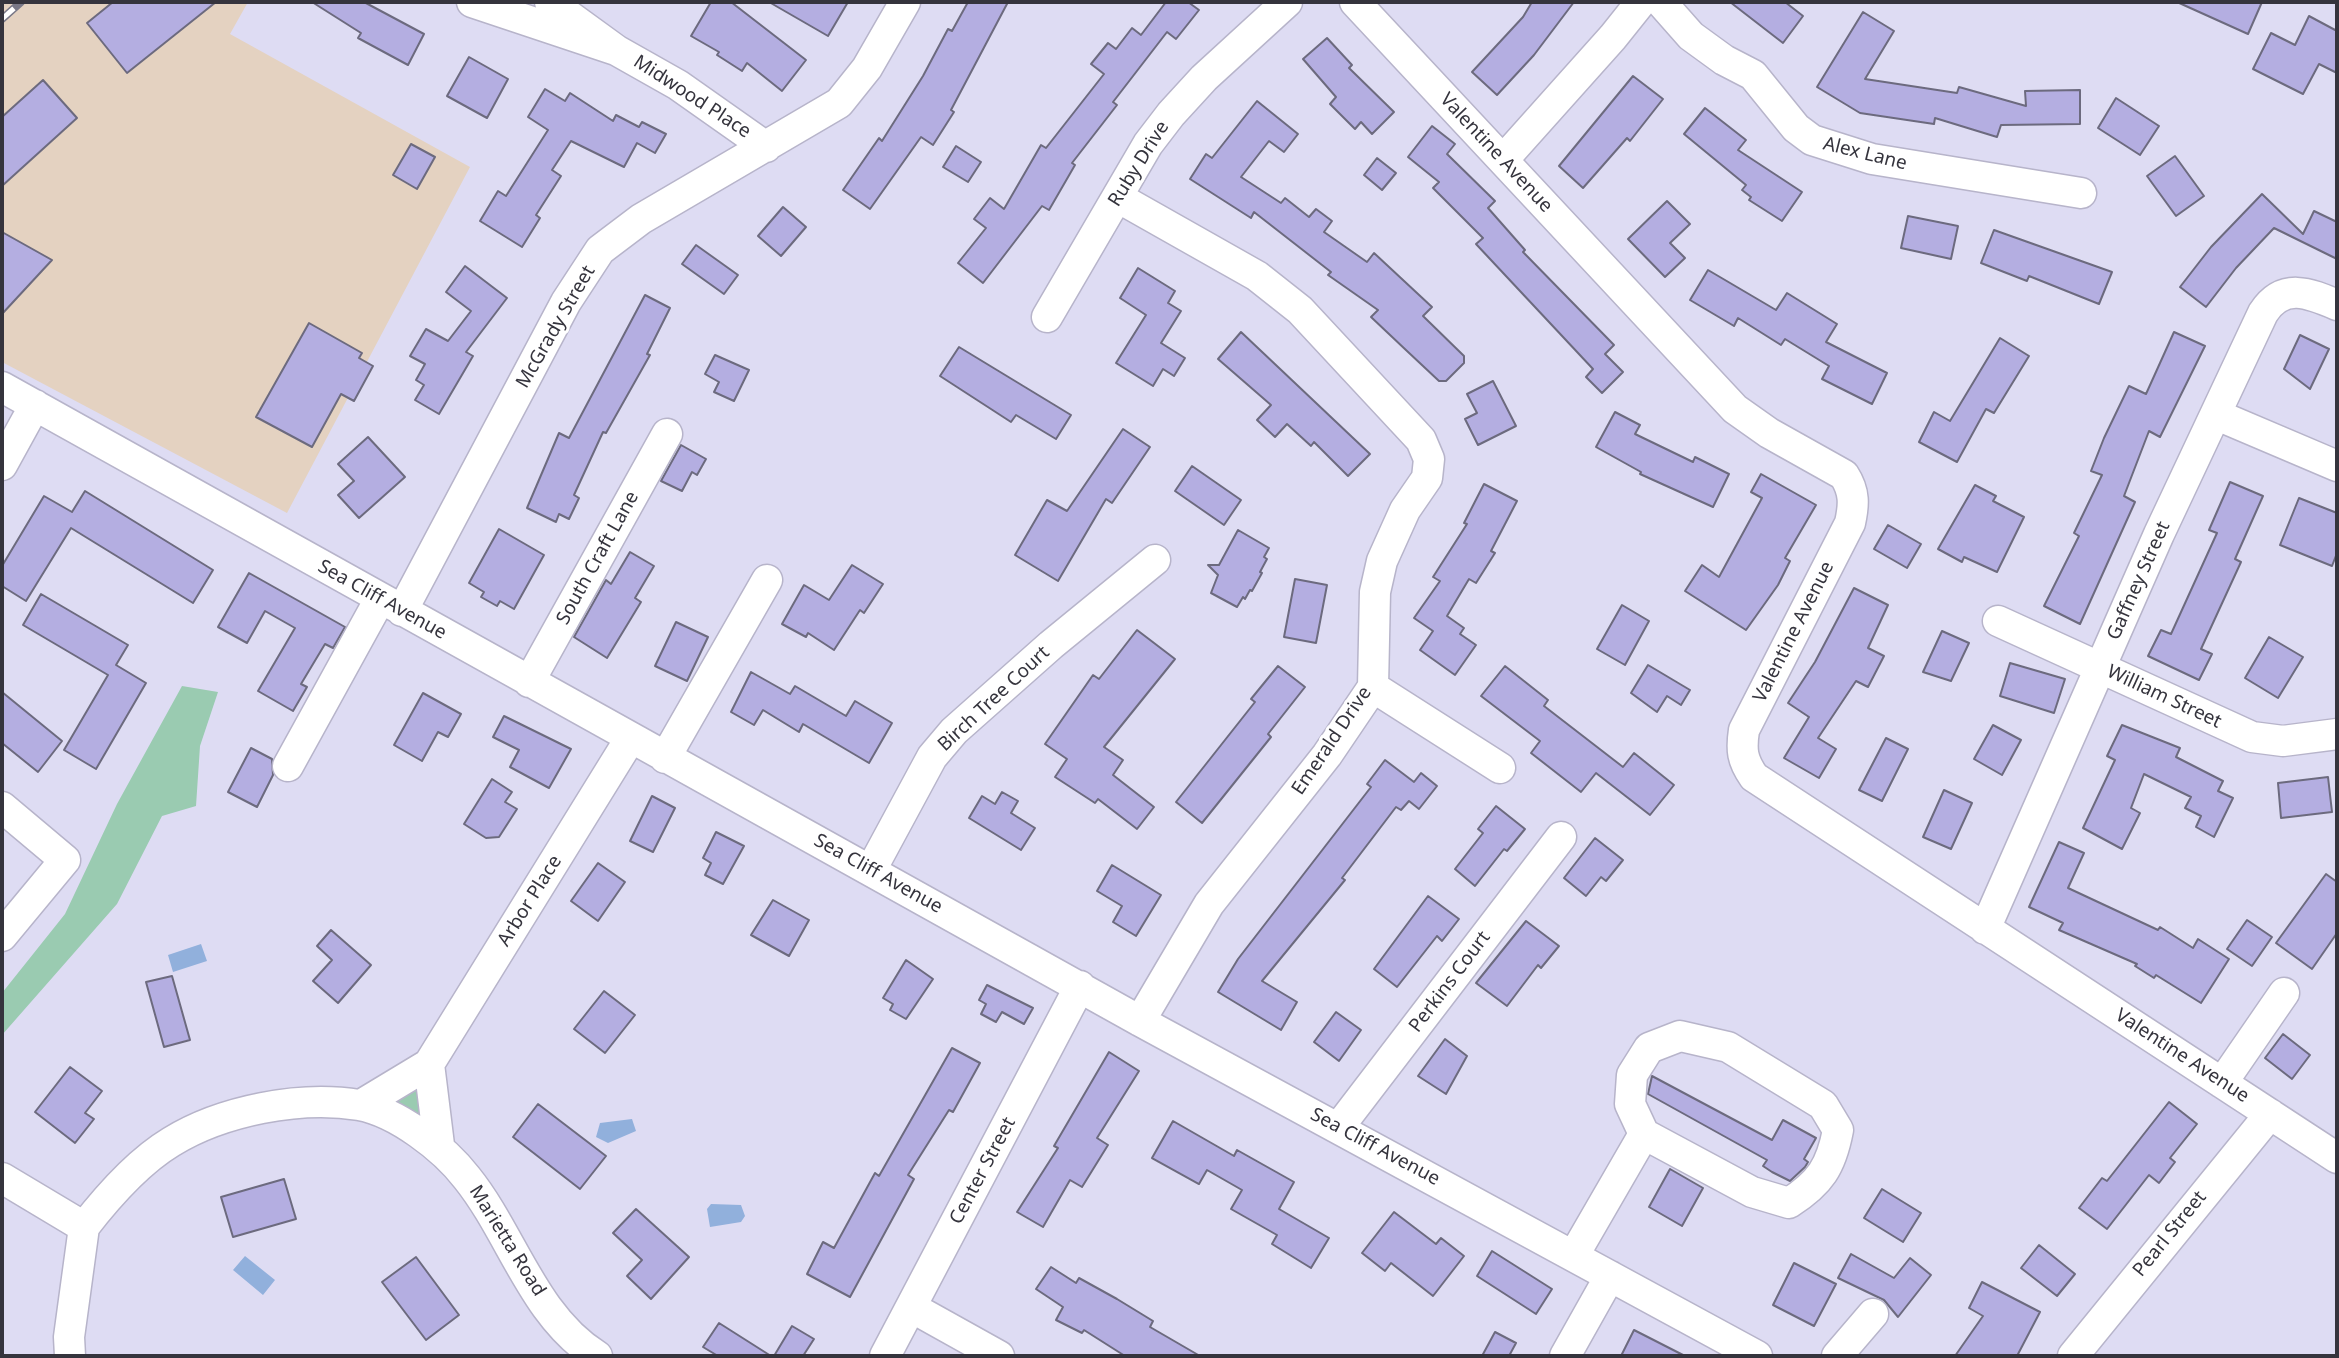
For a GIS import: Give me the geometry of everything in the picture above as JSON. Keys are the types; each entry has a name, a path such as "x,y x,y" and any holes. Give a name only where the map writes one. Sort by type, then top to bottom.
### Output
{"street":[{"name":"Midwood Place","path":"472,2 616,50"},
{"name":"Midwood Place","path":"550,2 616,50 678,85 766,147"},
{"name":"McGrady Street","path":"288,766 391,605 566,302 600,250 641,219 839,103 867,68 905,2"},
{"name":"Ruby Drive","path":"1047,317 1119,198 1148,144 1204,78 1287,2"},
{"name":"Valentine Avenue","path":"1355,2 1735,409 1769,433 1844,475 1850,484 1854,501 1850,523 1744,730 1741,750 1744,763 1754,777 1773,793 2337,1158"},
{"path":"1503,160 1641,2"},
{"name":"Alex Lane","path":"1661,2 1691,36 1724,60 1753,75 1796,128 1812,140 1872,159 2081,193"},
{"name":"Emerald Drive","path":"1119,198 1258,276 1300,310 1421,440 1429,459 1426,478 1405,510 1388,548 1375,592 1373,687 1327,755 1209,904 1140,1021"},
{"name":"Gaffney Street","path":"1985,929 2159,534 2271,302 2283,293 2300,292 2337,306"},
{"name":"Sea Cliff Avenue","path":"2,387 1140,1021 1757,1356"},
{"path":"2,465 35,405"},
{"path":"2217,415 2337,466"},
{"name":"South Craft Lane","path":"529,682 667,435"},
{"name":"Birch Tree Court","path":"871,870 932,757 954,732 1051,645 1155,560"},
{"path":"665,758 767,580"},
{"name":"William Street","path":"1998,621 2252,737 2283,741 2337,734"},
{"path":"1373,687 1500,768"},
{"name":"Arbor Place","path":"361,1105 429,1064 630,739"},
{"path":"2,807 65,860 2,936"},
{"name":"Perkins Court","path":"1339,1127 1561,837"},
{"name":"Center Street","path":"885,1356 1080,986"},
{"path":"2222,1083 2284,993"},
{"path":"1680,1036 1728,1047 1823,1105 1838,1130 1832,1157 1812,1188 1789,1203 1752,1192 1644,1134 1630,1104 1632,1075 1649,1048 1680,1036"},
{"path":"429,1064 439,1145"},
{"name":"Marietta Road","path":"84,1227 145,1162 195,1128 226,1115 290,1104 361,1105 401,1123 439,1145 486,1202 553,1315 597,1356"},
{"name":"Pearl Street","path":"2073,1356 2270,1114"},
{"path":"1574,1255 1644,1134"},
{"path":"2,1178 84,1227 69,1337 70,1356"},
{"path":"1565,1356 1610,1276"},
{"path":"911,1307 999,1356"},
{"path":"1837,1356 1873,1314"}],"shaded area":[{"path":"2,2 248,2 230,34 470,167 287,513 2,362"}],"green space":[{"path":"182,686 218,692 200,746 196,806 162,816 117,904 2,1035 2,993 65,914 117,804"},
{"path":"421,1081 428,1127 380,1102"}],"water":[{"path":"201,944 207,961 173,972 168,955"},
{"path":"632,1119 636,1131 608,1143 596,1137 600,1123"},
{"path":"711,1204 741,1205 745,1216 741,1222 710,1227 707,1209"},
{"path":"245,1256 275,1280 263,1295 233,1270"}],"building":[{"path":"113,2 216,2 127,73 87,23"},
{"path":"312,2 364,2 424,34 408,65 358,38 361,33"},
{"path":"711,2 731,2 806,60 782,91 747,63 742,71 717,55 719,52 691,36"},
{"path":"769,2 848,2 828,36"},
{"path":"968,2 1008,2 951,110 954,112 933,145 921,137 870,209 843,190 879,138 882,141 923,76 948,29 952,31"},
{"path":"1166,2 1188,2 1199,10 1176,39 1167,32 1113,102 1117,105 1072,163 1075,165 1049,210 1042,206 983,283 958,263 986,228 974,219 990,198 1004,209 1041,145 1046,148 1104,74 1091,64 1108,43 1116,49 1132,28 1141,35"},
{"path":"1532,2 1574,2 1534,55 1497,95 1472,72 1523,17"},
{"path":"1730,2 1785,2 1803,16 1783,43"},
{"path":"2177,2 2262,2 2248,34"},
{"path":"1863,12 1894,31 1865,79 1957,93 1959,87 2026,106 2025,91 2080,90 2080,124 2001,125 1997,137 1935,118 1934,124 1860,113 1817,87"},
{"path":"2309,16 2337,31 2337,73 2319,64 2303,94 2253,69 2271,33 2295,45"},
{"path":"1327,38 1352,65 1349,68 1394,112 1372,134 1361,122 1355,129 1330,104 1336,97 1303,59"},
{"path":"469,57 508,79 487,118 447,96"},
{"path":"1633,76 1663,99 1630,141 1627,138 1583,188 1559,166"},
{"path":"43,80 77,118 2,186 2,117"},
{"path":"545,89 565,101 570,93 613,121 616,115 639,127 642,122 666,134 655,153 637,143 624,167 571,141 552,170 561,176 536,215 540,218 522,247 480,221 498,191 506,196 548,130 528,117"},
{"path":"2116,98 2159,126 2140,155 2098,128"},
{"path":"1257,101 1298,134 1284,152 1269,141 1241,177 1281,203 1285,198 1309,217 1316,209 1332,221 1324,232 1367,262 1374,253 1432,307 1423,316 1464,356 1464,363 1446,381 1439,381 1371,317 1378,310 1328,275 1331,272 1254,212 1251,218 1190,179 1206,154 1212,158"},
{"path":"1705,108 1746,140 1738,150 1802,192 1782,221 1749,200 1751,197 1742,190 1746,185 1684,134"},
{"path":"1432,126 1455,144 1447,154 1495,201 1488,208 1525,250 1523,252 1614,345 1605,354 1623,372 1602,393 1586,377 1593,369 1476,244 1483,238 1433,188 1439,182 1408,157"},
{"path":"411,144 435,157 417,189 393,175"},
{"path":"956,146 981,162 968,182 943,167"},
{"path":"2175,156 2204,196 2176,216 2147,176"},
{"path":"1377,158 1396,173 1382,190 1364,175"},
{"path":"2262,194 2303,234 2314,211 2337,222 2337,259 2274,228 2236,268 2206,307 2180,287 2211,247"},
{"path":"1667,201 1690,224 1670,243 1685,258 1665,277 1628,239"},
{"path":"783,207 806,227 781,256 758,236"},
{"path":"1908,216 1958,226 1951,259 1901,248"},
{"path":"1994,230 2112,272 2099,304 2029,276 2027,281 1981,263"},
{"path":"2,232 52,260 2,314"},
{"path":"696,245 738,275 724,294 682,264"},
{"path":"465,266 507,298 466,352 473,356 439,414 415,400 424,385 416,380 425,364 410,356 426,329 448,341 471,311 446,292"},
{"path":"1138,268 1175,291 1168,303 1181,311 1161,343 1185,358 1174,376 1163,369 1153,386 1116,363 1146,315 1120,298"},
{"path":"1708,270 1776,310 1787,293 1837,324 1826,342 1887,373 1872,404 1822,379 1829,366 1785,339 1781,345 1738,318 1734,326 1690,300"},
{"path":"645,295 670,308 647,354 650,355 606,433 603,432 574,495 579,498 569,519 559,514 556,522 527,508 559,433 569,438"},
{"path":"309,323 362,353 359,358 373,366 354,401 341,394 312,447 256,417"},
{"path":"1241,332 1370,454 1348,476 1314,442 1311,446 1287,424 1275,437 1257,420 1271,405 1218,359"},
{"path":"2174,332 2205,346 2160,437 2149,431 2124,496 2135,502 2080,624 2044,606 2079,536 2074,533 2102,475 2091,471 2104,438 2129,386 2146,394"},
{"path":"2300,335 2329,349 2310,389 2284,369"},
{"path":"2000,338 2029,356 1994,413 1986,409 1957,462 1919,442 1934,412 1950,421"},
{"path":"959,347 1071,415 1056,439 1016,415 1011,422 940,376"},
{"path":"715,355 749,370 734,401 714,392 719,382 705,374"},
{"path":"1493,381 1516,426 1478,445 1465,419 1477,413 1467,394"},
{"path":"1615,412 1640,425 1635,434 1693,462 1695,457 1729,474 1713,507 1640,474 1641,472 1596,447"},
{"path":"1123,429 1150,447 1112,503 1106,499 1058,581 1015,555 1047,500 1067,511"},
{"path":"368,437 405,477 359,518 338,495 354,481 338,464"},
{"path":"681,445 706,459 697,475 692,472 682,491 661,481"},
{"path":"1192,466 1241,500 1224,525 1175,491"},
{"path":"1761,474 1816,505 1785,558 1790,561 1778,585 1746,630 1685,591 1702,565 1719,577 1762,498 1751,492"},
{"path":"2230,482 2263,496 2235,559 2241,562 2201,649 2212,654 2199,680 2148,656 2161,630 2171,634 2217,533 2209,530"},
{"path":"1484,484 1517,501 1491,551 1495,553 1476,583 1469,579 1447,616 1464,628 1460,634 1476,645 1455,675 1420,650 1433,631 1414,618 1440,581 1433,577 1467,524 1464,523"},
{"path":"1975,485 1996,496 1993,501 2024,517 1997,572 1964,557 1962,562 1938,549"},
{"path":"85,491 213,570 193,603 71,528 26,601 2,586 2,566 44,496 72,512"},
{"path":"2299,498 2337,513 2337,553 2332,566 2280,545"},
{"path":"1888,525 1921,544 1907,568 1874,549"},
{"path":"499,529 544,555 514,609 500,601 497,606 481,597 484,592 469,583"},
{"path":"1238,530 1269,548 1264,557 1267,559 1260,572 1262,573 1252,591 1250,590 1245,599 1243,597 1237,607 1211,593 1218,575 1208,565 1219,565"},
{"path":"630,552 654,566 635,598 641,602 607,658 574,637 606,580 611,584"},
{"path":"852,565 883,584 864,613 860,610 834,650 808,633 806,637 782,624 804,585 829,600"},
{"path":"249,573 345,627 333,648 325,644 301,684 307,687 293,711 258,691 295,628 265,611 247,643 218,627"},
{"path":"1295,579 1327,585 1316,643 1284,637"},
{"path":"1854,588 1888,605 1868,648 1884,656 1868,687 1856,681 1818,738 1836,749 1819,778 1784,758 1809,717 1788,703 1815,662"},
{"path":"41,594 128,645 116,665 146,683 96,769 64,750 108,675 23,625"},
{"path":"1622,605 1649,621 1625,665 1597,649"},
{"path":"676,622 708,637 687,681 655,666"},
{"path":"1137,630 1175,659 1104,747 1123,760 1113,775 1154,807 1137,829 1098,799 1095,803 1055,777 1067,759 1045,744 1093,675 1099,679"},
{"path":"1942,631 1969,643 1951,681 1923,672"},
{"path":"2269,637 2303,657 2278,698 2245,678"},
{"path":"2010,663 2065,679 2054,713 2000,696"},
{"path":"1648,665 1690,690 1681,705 1667,696 1657,712 1631,693"},
{"path":"1278,666 1305,687 1268,734 1271,737 1202,823 1176,802 1255,702 1251,699"},
{"path":"1505,666 1548,700 1544,706 1623,767 1634,753 1674,785 1650,815 1596,773 1581,792 1531,753 1540,741 1481,696"},
{"path":"751,672 790,694 795,686 846,716 855,701 892,723 869,763 803,724 799,732 763,710 754,725 731,712"},
{"path":"2,692 62,741 38,772 2,743"},
{"path":"423,693 461,714 448,737 438,732 422,761 394,745"},
{"path":"504,716 571,749 549,788 510,767 519,750 493,737"},
{"path":"1993,725 2021,740 2002,775 1974,759"},
{"path":"2122,725 2180,748 2176,757 2223,781 2218,791 2233,798 2214,837 2196,827 2201,816 2185,808 2191,797 2144,774 2131,808 2140,813 2122,849 2083,828 2115,760 2107,756"},
{"path":"1886,738 1908,749 1882,801 1859,790"},
{"path":"251,748 272,759 273,775 257,807 228,792"},
{"path":"1385,760 1414,782 1421,773 1437,786 1419,809 1409,801 1401,810 1396,807 1342,878 1345,880 1262,981 1297,1002 1281,1030 1218,992 1238,959 1371,787 1367,784"},
{"path":"2328,777 2332,812 2281,818 2278,783"},
{"path":"492,779 512,792 505,802 517,809 499,837 486,838 464,824"},
{"path":"1944,790 1972,803 1951,849 1923,837"},
{"path":"1002,792 1018,801 1011,813 1035,828 1021,850 969,818 982,796 995,804"},
{"path":"652,796 675,808 653,852 630,841"},
{"path":"1496,806 1525,829 1507,851 1504,849 1475,886 1455,869 1483,833 1478,829"},
{"path":"716,832 744,846 723,884 705,875 711,863 703,858"},
{"path":"1595,838 1623,860 1606,881 1601,877 1586,896 1564,878"},
{"path":"2059,842 2084,853 2068,888 2158,930 2160,927 2193,948 2198,939 2229,959 2201,1003 2156,975 2154,978 2135,966 2137,964 2059,930 2063,923 2029,907"},
{"path":"598,863 625,882 598,921 571,901"},
{"path":"1112,865 1161,895 1136,936 1113,922 1122,906 1097,891"},
{"path":"2326,874 2337,882 2337,933 2312,969 2276,943"},
{"path":"1428,896 1459,919 1442,941 1437,936 1397,987 1374,969"},
{"path":"773,900 809,920 789,956 751,935"},
{"path":"2247,920 2272,937 2252,966 2227,949"},
{"path":"1526,921 1559,946 1541,968 1538,965 1507,1006 1476,983"},
{"path":"331,930 371,965 338,1003 313,981 332,960 317,946"},
{"path":"906,960 933,979 906,1019 890,1010 893,1004 883,998"},
{"path":"172,976 190,1040 164,1047 146,982"},
{"path":"987,985 1033,1008 1024,1024 1002,1012 996,1022 981,1014 986,1004 979,1000"},
{"path":"604,991 635,1015 605,1053 574,1029"},
{"path":"1336,1012 1361,1030 1339,1061 1314,1042"},
{"path":"2283,1034 2310,1055 2292,1079 2265,1058"},
{"path":"1445,1039 1467,1056 1446,1094 1418,1076"},
{"path":"952,1048 980,1063 953,1112 949,1110 908,1175 914,1179 850,1297 807,1274 823,1242 834,1248 875,1173 879,1176"},
{"path":"1109,1052 1139,1071 1097,1138 1108,1145 1082,1187 1070,1180 1043,1227 1017,1212 1058,1148 1054,1146"},
{"path":"70,1067 102,1091 85,1113 94,1119 75,1143 35,1112"},
{"path":"1652,1076 1772,1140 1783,1120 1816,1138 1804,1159 1808,1162 1790,1181 1772,1172 1763,1166 1767,1160 1648,1094"},
{"path":"2169,1102 2197,1124 2170,1158 2175,1162 2159,1183 2149,1175 2107,1229 2079,1208 2102,1178 2107,1181"},
{"path":"538,1104 606,1156 580,1189 513,1137"},
{"path":"1173,1121 1234,1156 1237,1150 1294,1182 1279,1209 1329,1238 1311,1268 1272,1244 1277,1235 1231,1209 1242,1190 1207,1170 1199,1184 1152,1158"},
{"path":"1670,1169 1703,1188 1682,1226 1649,1207"},
{"path":"284,1179 296,1219 233,1237 221,1197"},
{"path":"1882,1189 1921,1213 1903,1242 1864,1218"},
{"path":"636,1209 689,1257 651,1299 627,1276 642,1260 613,1233"},
{"path":"1394,1212 1436,1244 1441,1238 1464,1256 1433,1296 1391,1263 1385,1271 1362,1253"},
{"path":"2039,1245 2075,1274 2057,1296 2021,1268"},
{"path":"1492,1251 1552,1289 1536,1314 1477,1276"},
{"path":"1851,1254 1894,1278 1910,1258 1931,1275 1898,1317 1884,1300 1838,1278"},
{"path":"416,1257 459,1315 426,1340 382,1282"},
{"path":"1794,1263 1836,1284 1814,1326 1773,1305"},
{"path":"1051,1267 1076,1283 1079,1278 1117,1299 1153,1321 1150,1327 1200,1356 1125,1356 1084,1330 1082,1333 1056,1320 1063,1307 1036,1289"},
{"path":"1982,1282 2040,1312 2017,1356 1955,1356 1983,1316 1969,1308"},
{"path":"719,1323 771,1356 718,1356 703,1347"},
{"path":"792,1326 814,1339 803,1356 774,1356"},
{"path":"1634,1330 1685,1356 1621,1356"},
{"path":"1495,1332 1516,1343 1509,1356 1482,1356"}],"railway":[{"path":"2,19 21,2"}]}
